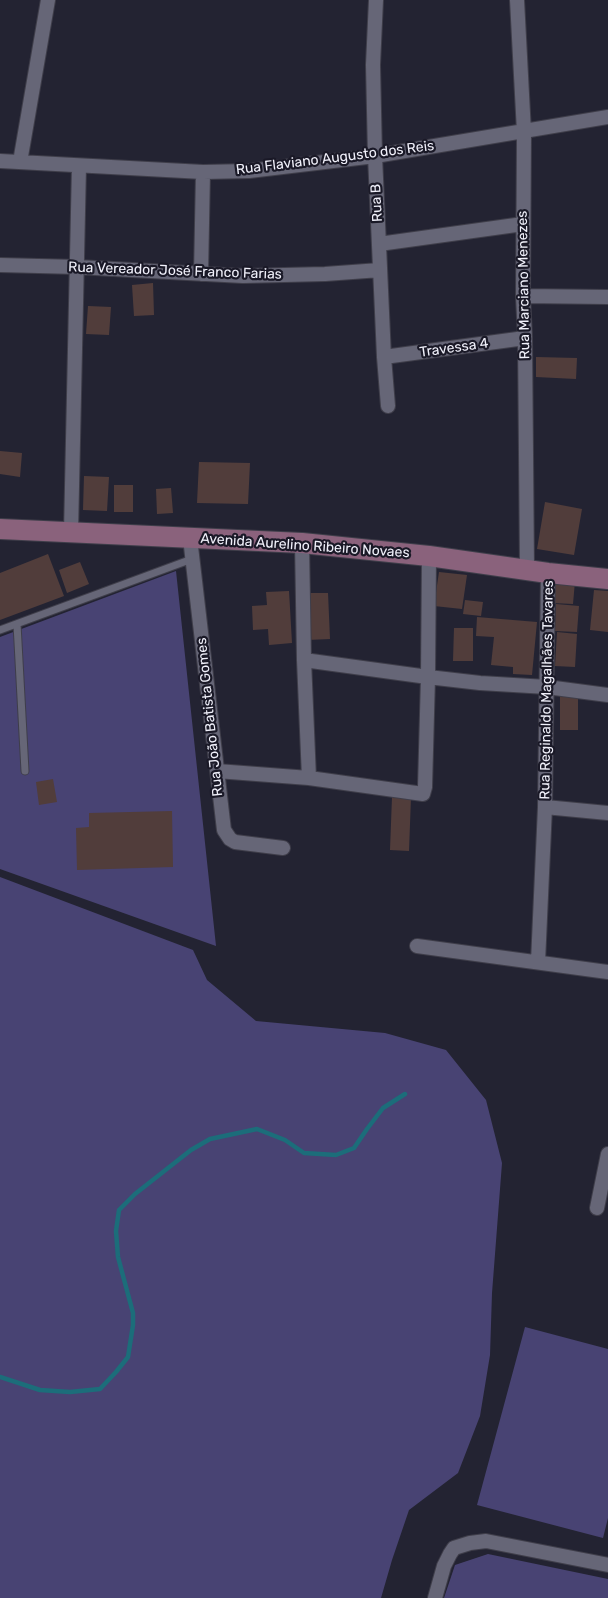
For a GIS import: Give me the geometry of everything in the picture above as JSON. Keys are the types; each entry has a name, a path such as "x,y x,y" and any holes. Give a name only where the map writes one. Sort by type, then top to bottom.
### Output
{"street":[{"path":"20,162 48,0"},
{"name":"Rua B","path":"376,0 374,65 375,156 388,406"},
{"name":"Rua Marciano Menezes","path":"517,0 524,132 523,296 527,570"},
{"name":"Rua Flaviano Augusto dos Reis","path":"0,160 203,172 249,171 375,156 608,117"},
{"path":"71,532 79,166"},
{"path":"202,274 203,172"},
{"path":"379,244 523,224"},
{"name":"Rua Vereador José Franco Farias","path":"0,265 243,276 380,270"},
{"path":"523,296 608,297"},
{"name":"Travessa 4","path":"384,357 525,338"},
{"name":"Avenida Aurelino Ribeiro Novaes","path":"0,529 302,543 429,556 548,573 608,579"},
{"name":"Rua João Batista Gomes","path":"190,538 222,821 226,835 235,842 283,848"},
{"path":"302,543 308,778"},
{"path":"217,771 308,778 423,794 425,787 428,677 429,556"},
{"name":"Rua Reginaldo Magalhães Tavares","path":"538,962 545,807 548,573"},
{"path":"304,660 480,683 547,686 608,695"},
{"path":"545,807 608,813"},
{"path":"416,946 608,972"},
{"path":"597,1208 608,1154"},
{"path":"435,1598 444,1566 450,1554 454,1548 470,1543 486,1542 608,1565"}],"lane":[{"path":"0,630 192,560"},
{"path":"17,624 25,772"}],"shaded area":[{"path":"176,571 216,946 0,869 0,637"},
{"path":"0,877 193,950 207,980 256,1021 385,1033 446,1050 486,1100 502,1163 492,1293 490,1355 480,1416 458,1473 409,1510 381,1598 0,1598"},
{"path":"525,1327 608,1349 608,1518 603,1538 477,1505"},
{"path":"488,1554 608,1579 608,1598 444,1598 455,1565"}],"building":[{"path":"153,283 154,315 134,316 132,285"},
{"path":"88,306 111,307 109,335 86,334"},
{"path":"536,357 577,358 576,379 536,377"},
{"path":"0,451 22,453 20,477 0,474"},
{"path":"199,462 250,463 248,504 197,503"},
{"path":"84,476 109,477 107,511 83,510"},
{"path":"114,485 133,485 133,512 114,512"},
{"path":"171,488 173,513 157,514 156,489"},
{"path":"545,502 582,509 574,555 537,549"},
{"path":"48,554 64,596 0,620 0,573"},
{"path":"80,562 89,584 67,593 59,570"},
{"path":"439,572 467,575 462,609 434,606"},
{"path":"554,580 575,581 573,604 553,603"},
{"path":"594,590 608,591 608,632 590,630"},
{"path":"289,591 292,643 269,645 268,629 253,630 252,606 267,605 266,592"},
{"path":"306,593 328,593 330,639 307,640"},
{"path":"465,600 483,602 481,616 463,614"},
{"path":"556,604 579,606 577,632 555,631"},
{"path":"477,617 537,622 532,675 513,674 513,667 491,665 494,637 476,636"},
{"path":"454,628 473,628 473,661 453,661"},
{"path":"557,632 577,634 575,667 555,666"},
{"path":"560,696 578,696 578,730 560,730"},
{"path":"53,779 57,802 39,805 36,782"},
{"path":"392,797 411,797 409,851 390,850"},
{"path":"172,811 173,867 77,870 76,828 89,827 89,813"}],"waterway":[{"path":"0,1377 40,1390 70,1392 100,1389 116,1372 128,1357 133,1325 133,1313 118,1257 116,1231 119,1210 135,1194 191,1150 210,1139 257,1129 285,1140 304,1153 336,1155 354,1148 383,1108 405,1094"}]}
